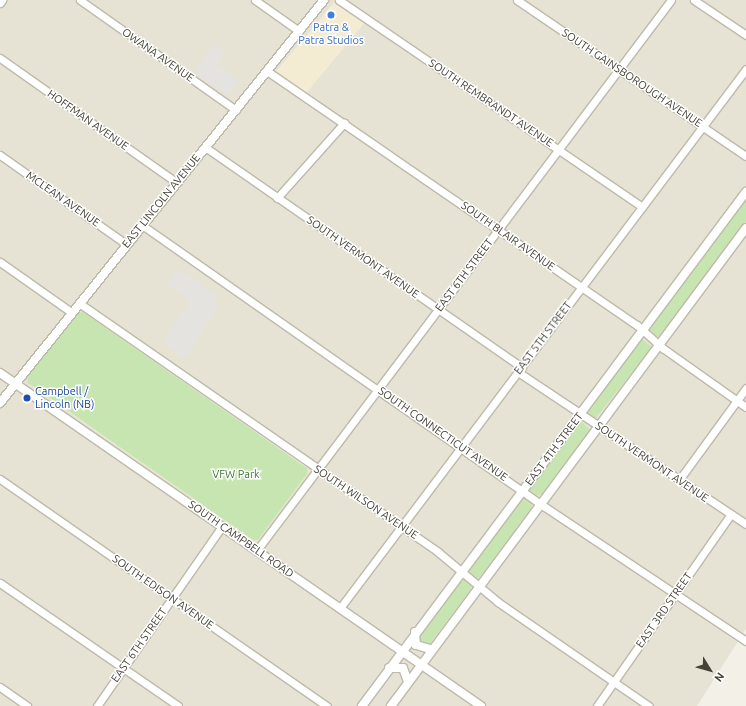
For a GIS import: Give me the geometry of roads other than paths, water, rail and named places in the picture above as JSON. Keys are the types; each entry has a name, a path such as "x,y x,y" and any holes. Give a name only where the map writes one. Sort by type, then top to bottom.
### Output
{"street":[{"name":"OWANA AVENUE","path":"80,0 236,110"},
{"path":"255,0 299,31"},
{"name":"EAST LINCOLN AVENUE","path":"0,403 14,382 324,0"},
{"name":"SOUTH REMBRANDT AVENUE","path":"339,0 642,207"},
{"name":"SOUTH GAINSBOROUGH AVENUE","path":"517,0 746,156"},
{"name":"EAST 6TH STREET","path":"257,550 671,0"},
{"path":"694,0 746,35"},
{"name":"HOFFMAN AVENUE","path":"0,58 176,182"},
{"name":"EAST 5TH STREET","path":"340,608 746,69"},
{"name":"SOUTH BLAIR AVENUE","path":"267,71 582,287 643,330 659,344 746,407"},
{"path":"276,198 311,164 344,123"},
{"name":"SOUTH VERMONT AVENUE","path":"205,147 276,198 438,309 580,414 746,524"},
{"name":"MCLEAN AVENUE","path":"0,155 126,244"},
{"name":"EAST 4TH STREET","path":"362,706 401,650 746,192"},
{"name":"SOUTH CONNECTICUT AVENUE","path":"142,225 462,446 540,503 746,642"},
{"name":"EAST 4TH STREET","path":"391,706 430,649 746,228"},
{"path":"0,262 71,312"},
{"name":"SOUTH WILSON AVENUE","path":"79,303 402,527 462,571 478,585 649,706"},
{"name":"SOUTH CAMPBELL ROAD","path":"0,373 481,706"},
{"path":"679,480 746,388"},
{"name":"SOUTH EDISON AVENUE","path":"0,479 327,706"},
{"name":"EAST 3RD STREET","path":"597,706 676,595 731,514"},
{"name":"EAST 6TH STREET","path":"97,706 222,526"},
{"path":"0,583 178,706"},
{"path":"415,632 416,645 430,649"},
{"path":"389,668 404,668 408,682"},
{"path":"0,687 27,706"}],"place":[{"name":"Patra & Patra Studios","path":"331,15"},
{"name":"Campbell / Lincoln (NB)","path":"27,398"}],"park label":[{"name":"VFW Park","path":"236,474"}]}
